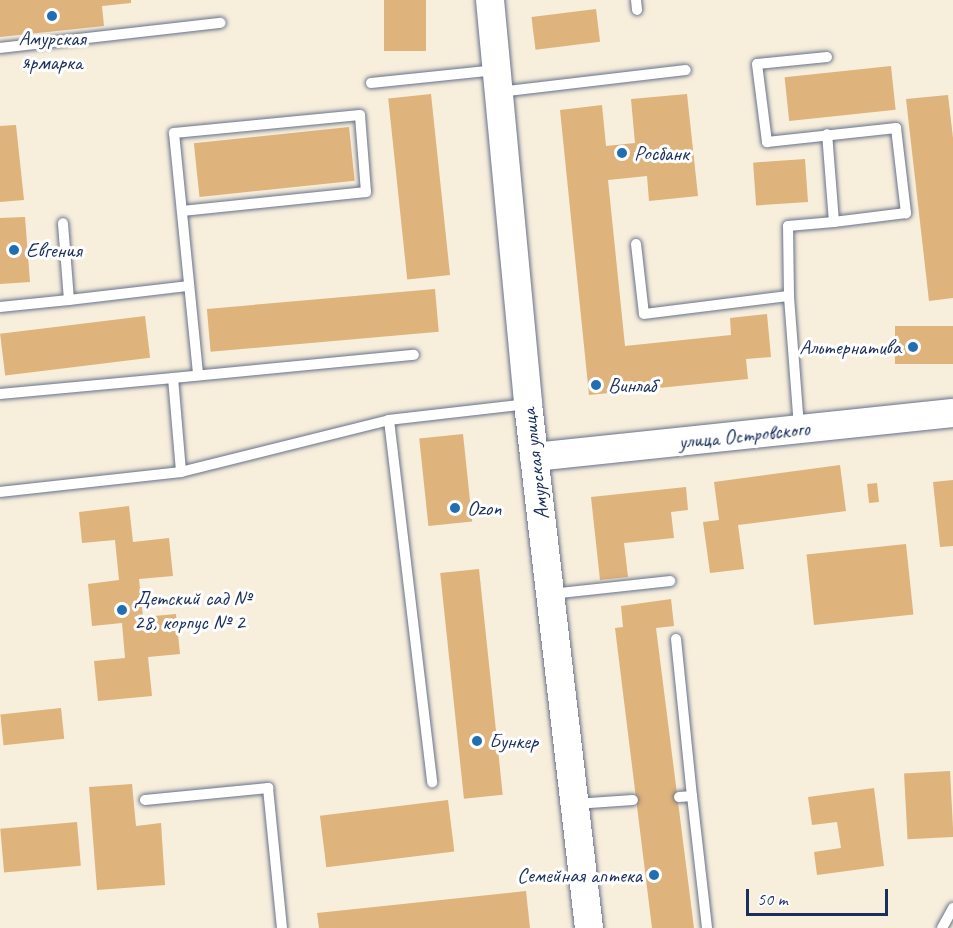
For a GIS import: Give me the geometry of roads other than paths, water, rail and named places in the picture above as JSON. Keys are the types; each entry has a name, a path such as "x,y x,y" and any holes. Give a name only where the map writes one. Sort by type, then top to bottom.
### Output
{"street":[{"name":"Амурская улица","path":"490,0 528,404 589,928"},
{"name":"улица Островского","path":"534,457 953,413"}],"lane":[{"path":"0,48 221,23"},
{"path":"799,429 789,296 788,226 906,213 896,128 767,142 757,64 827,57"},
{"path":"371,83 498,81 686,70"},
{"path":"182,211 366,192 360,114 174,134 198,375"},
{"path":"827,134 834,222"},
{"path":"63,223 69,300"},
{"path":"636,244 644,314 789,296"},
{"path":"0,307 189,286"},
{"path":"0,394 414,355"},
{"path":"173,378 181,472"},
{"path":"0,492 181,472 389,420 528,404"},
{"path":"389,420 432,782"},
{"path":"550,594 670,581"},
{"path":"676,639 707,928"},
{"path":"145,800 268,788 282,928"},
{"path":"679,796 692,796"},
{"path":"575,804 633,800"},
{"path":"942,928 953,908"}],"place":[{"name":"Амурская ярмарка","path":"52,16"},
{"name":"Росбанк","path":"622,153"},
{"name":"Евгения","path":"14,250"},
{"name":"Альтернатива","path":"913,347"},
{"name":"Винлаб","path":"596,385"},
{"name":"Ozon","path":"455,508"},
{"name":"Детский сад № 28, корпус № 2","path":"122,610"},
{"name":"Бункер","path":"477,741"},
{"name":"Семейная аптека","path":"654,875"}]}
